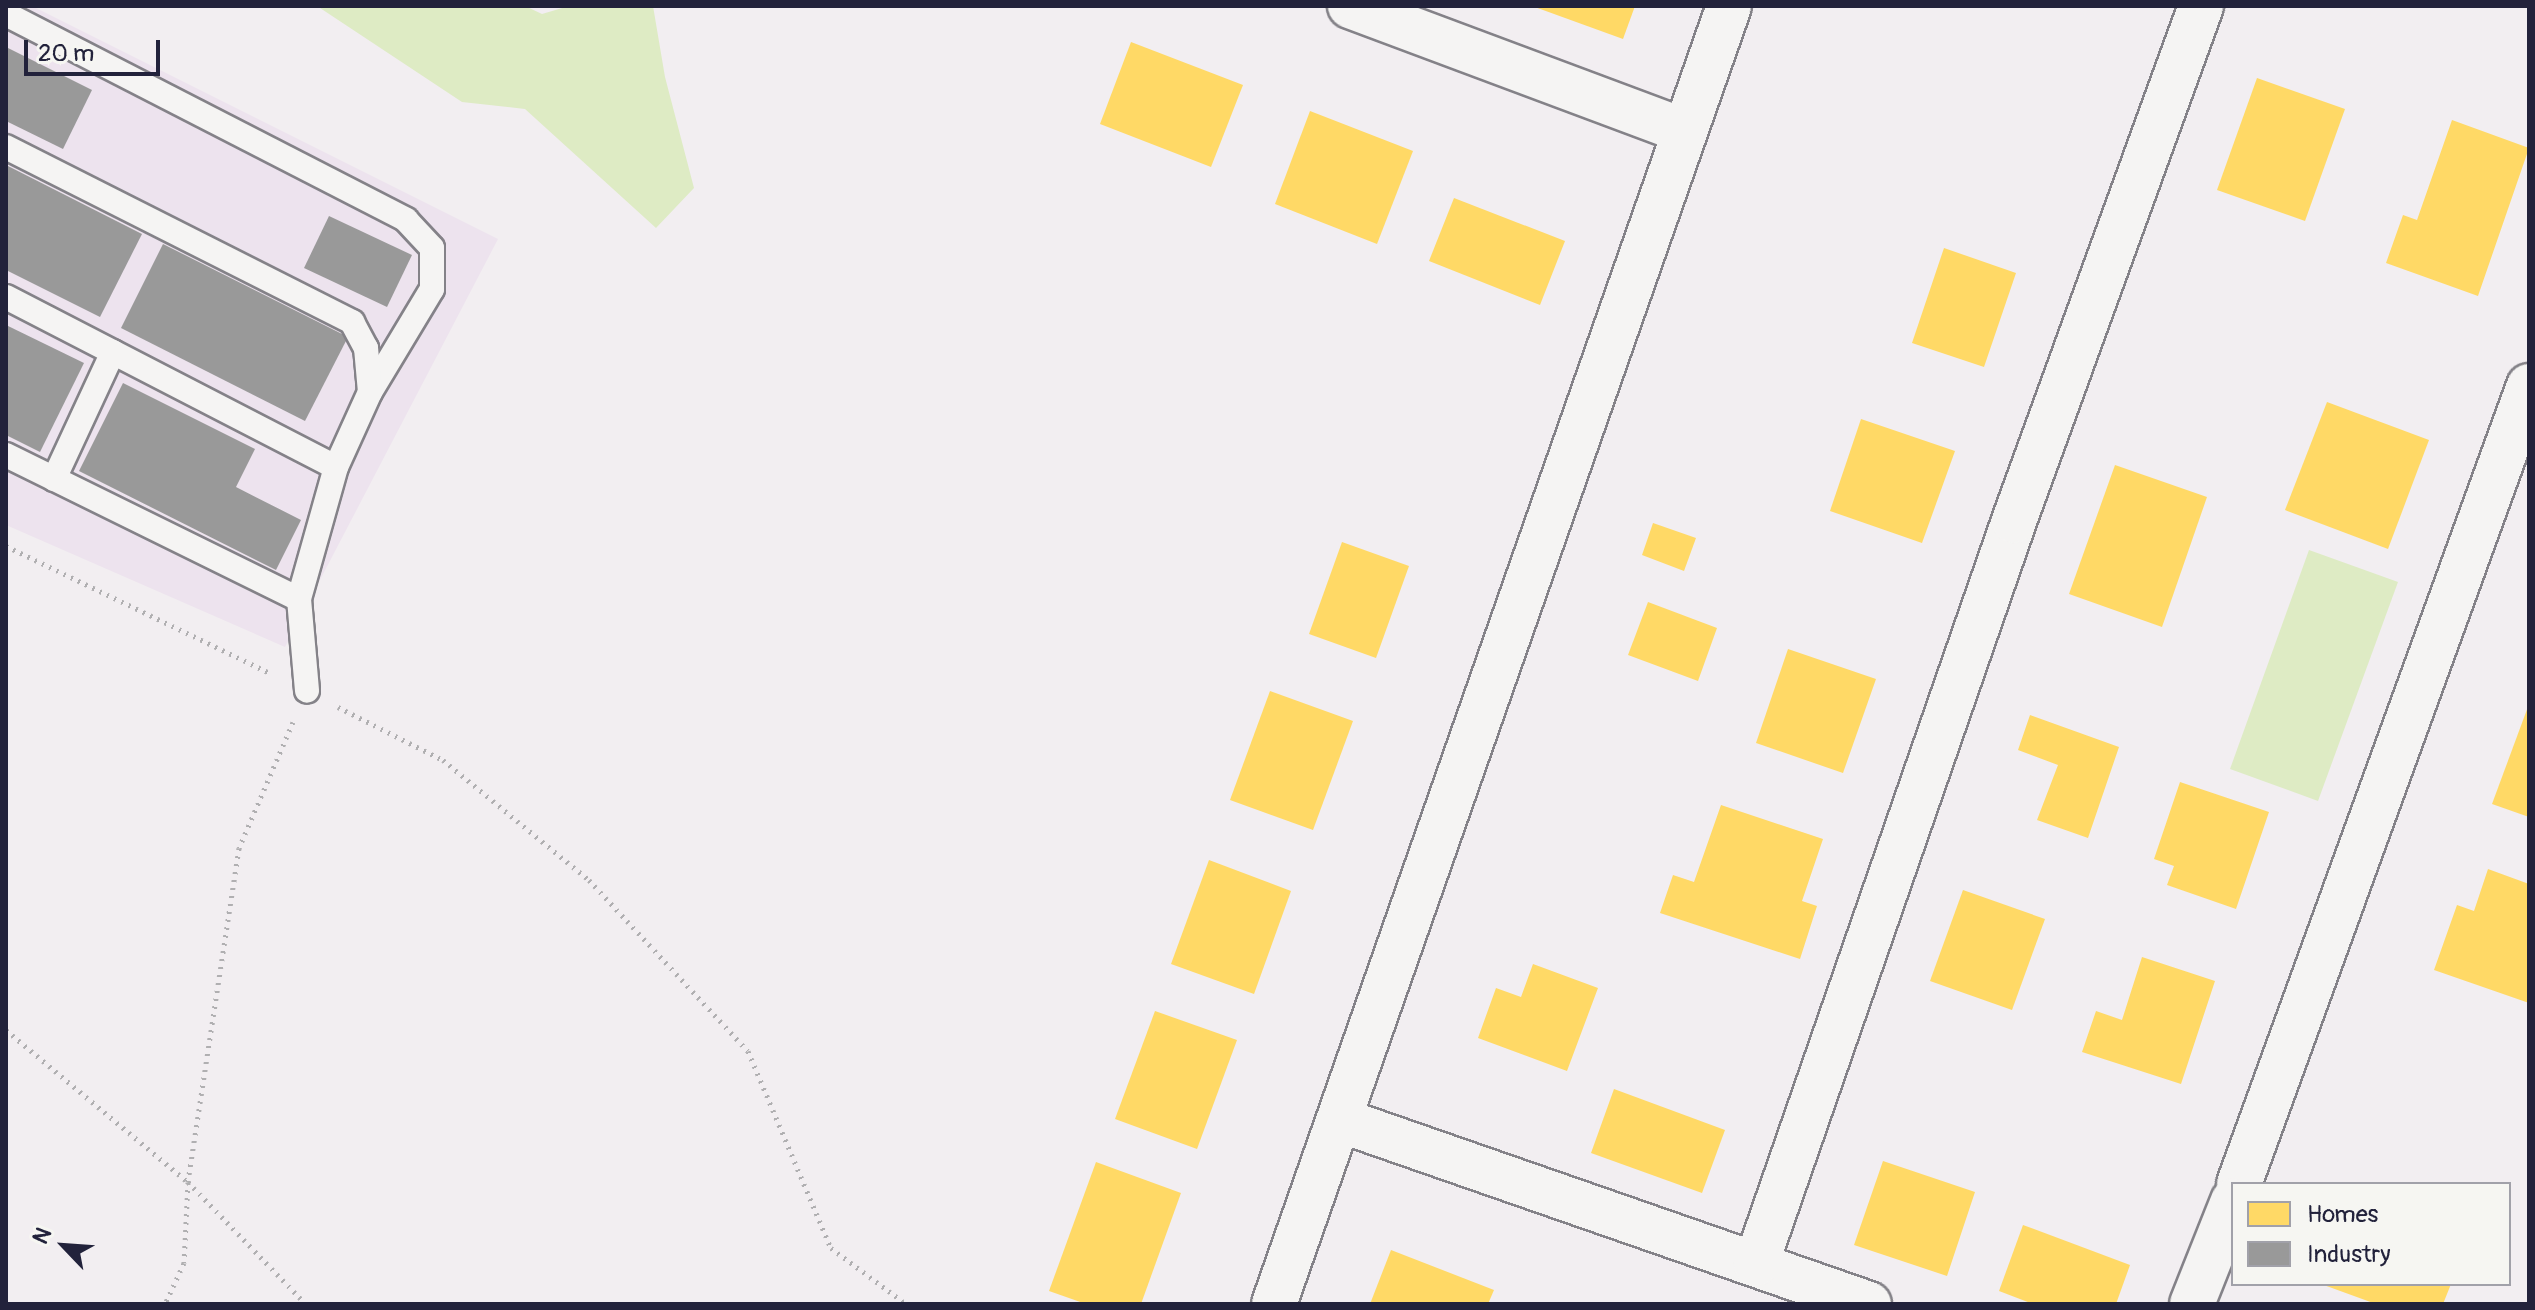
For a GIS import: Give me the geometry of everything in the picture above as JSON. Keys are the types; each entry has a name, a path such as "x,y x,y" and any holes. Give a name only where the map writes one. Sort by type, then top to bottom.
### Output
{"street":[{"path":"1350,6 1682,130"},
{"path":"1274,1304 1682,130 1729,6"},
{"path":"1756,1264 2014,521 2201,6"},
{"path":"2240,1182 2529,386"},
{"path":"1340,1120 1869,1304"},
{"path":"2192,1304 2231,1206"}],"lane":[{"path":"6,14 406,220 432,248 432,289 370,392 336,467 299,599 307,691"},
{"path":"6,147 352,322 366,348 370,392"},
{"path":"6,297 336,467"},
{"path":"54,479 113,352"},
{"path":"6,455 299,599"}],"path":[{"path":"6,546 443,760 589,880 748,1051 831,1248 906,1304"},
{"path":"165,1304 184,1263 188,1182 239,848 307,691"},
{"path":"6,1030 188,1182 306,1304"}],"shaded area":[{"path":"6,6 32,6 498,239 285,647 6,525"}],"green space":[{"path":"317,6 525,6 542,14 569,6 653,6 665,77 694,188 656,228 525,109 462,102"},
{"path":"2309,550 2398,582 2318,801 2230,769"}],"building: Homes":[{"path":"1532,6 1635,6 1623,39"},
{"path":"1131,42 1243,85 1211,167 1100,124"},
{"path":"2257,78 2345,109 2305,221 2217,190"},
{"path":"1310,111 1413,151 1377,244 1275,204"},
{"path":"2452,120 2529,148 2478,296 2386,263 2403,215 2417,220"},
{"path":"1454,198 1565,241 1540,305 1429,261"},
{"path":"1944,248 2016,273 1984,367 1912,343"},
{"path":"2327,402 2429,440 2388,549 2285,510"},
{"path":"1861,419 1955,451 1922,543 1830,511"},
{"path":"2115,465 2207,497 2162,627 2069,594"},
{"path":"1653,523 1696,538 1684,571 1642,555"},
{"path":"1342,542 1409,566 1376,658 1309,634"},
{"path":"1648,602 1717,628 1698,681 1628,655"},
{"path":"1788,649 1876,679 1843,773 1756,743"},
{"path":"1270,691 1353,721 1313,830 1230,800"},
{"path":"2529,704 2529,817 2492,804"},
{"path":"2030,715 2119,747 2088,838 2037,820 2058,765 2018,750"},
{"path":"2180,782 2269,812 2236,909 2167,885 2174,866 2154,859"},
{"path":"1721,805 1823,839 1802,901 1817,906 1800,959 1660,913 1673,875 1694,882"},
{"path":"1209,860 1291,891 1254,994 1171,964"},
{"path":"2488,869 2529,884 2529,1003 2434,970 2457,905 2474,911"},
{"path":"1963,890 2045,919 2012,1010 1930,981"},
{"path":"2142,957 2215,981 2181,1084 2082,1052 2096,1011 2122,1020"},
{"path":"1533,964 1598,988 1567,1071 1478,1038 1496,988 1521,997"},
{"path":"1155,1011 1237,1040 1197,1149 1115,1119"},
{"path":"1614,1089 1725,1130 1702,1193 1591,1153"},
{"path":"1883,1161 1975,1192 1947,1276 1854,1245"},
{"path":"1096,1162 1181,1193 1141,1304 1086,1304 1049,1291"},
{"path":"2023,1225 2130,1265 2116,1304 2033,1304 1999,1291"},
{"path":"1391,1250 1494,1290 1488,1304 1370,1304"},
{"path":"2326,1286 2450,1286 2443,1304 2376,1304"}],"building: Industry":[{"path":"6,47 92,90 63,149 6,121"},
{"path":"6,165 142,234 100,317 6,270"},
{"path":"329,216 412,255 387,307 304,268"},
{"path":"163,244 348,337 305,421 121,328"},
{"path":"6,325 84,363 40,452 6,435"},
{"path":"123,383 255,449 236,487 301,520 276,570 79,471"}]}
